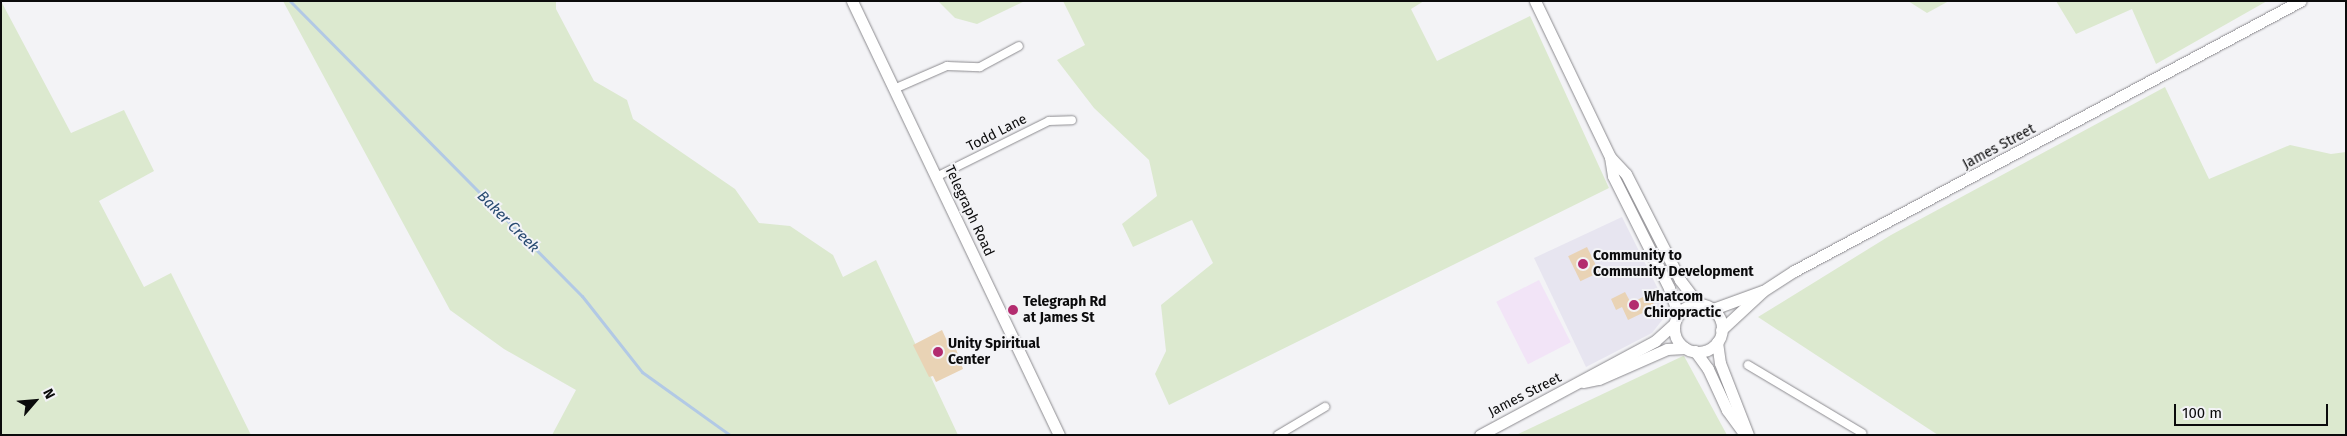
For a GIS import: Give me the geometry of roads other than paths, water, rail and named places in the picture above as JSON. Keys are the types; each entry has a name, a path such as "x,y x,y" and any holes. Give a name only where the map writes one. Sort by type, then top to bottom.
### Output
{"street":[{"name":"Telegraph Road","path":"852,1 1059,435"},
{"path":"1535,1 1610,157 1613,176 1670,288 1676,319 1675,335 1708,369 1727,410 1747,435"},
{"name":"James Street","path":"1721,330 1763,291 2300,1"},
{"path":"894,89 947,66 980,67 1019,46"},
{"name":"Todd Lane","path":"936,177 1049,121 1072,120"},
{"path":"1610,157 1626,174 1680,280 1698,304 1713,309 1763,291"},
{"path":"1676,319 1698,304"},
{"path":"1690,350 1705,350 1716,342 1721,330 1713,309"},
{"name":"James Street","path":"1583,382 1594,370 1655,341 1676,319"},
{"path":"1716,342 1720,363 1747,435"},
{"name":"James Street","path":"1480,435 1583,382 1598,379 1667,349 1690,350"},
{"path":"1748,365 1862,433 1858,435"},
{"path":"1278,435 1325,406"}],"waterway":[{"name":"Baker Creek","path":"290,1 582,296 642,372 730,435"}],"place":[{"name":"Community to Community Development","path":"1583,264"},
{"name":"Whatcom Chiropractic","path":"1634,305"},
{"name":"Telegraph Rd at James St","path":"1013,310"},
{"name":"Unity Spiritual Center","path":"938,352"}]}
